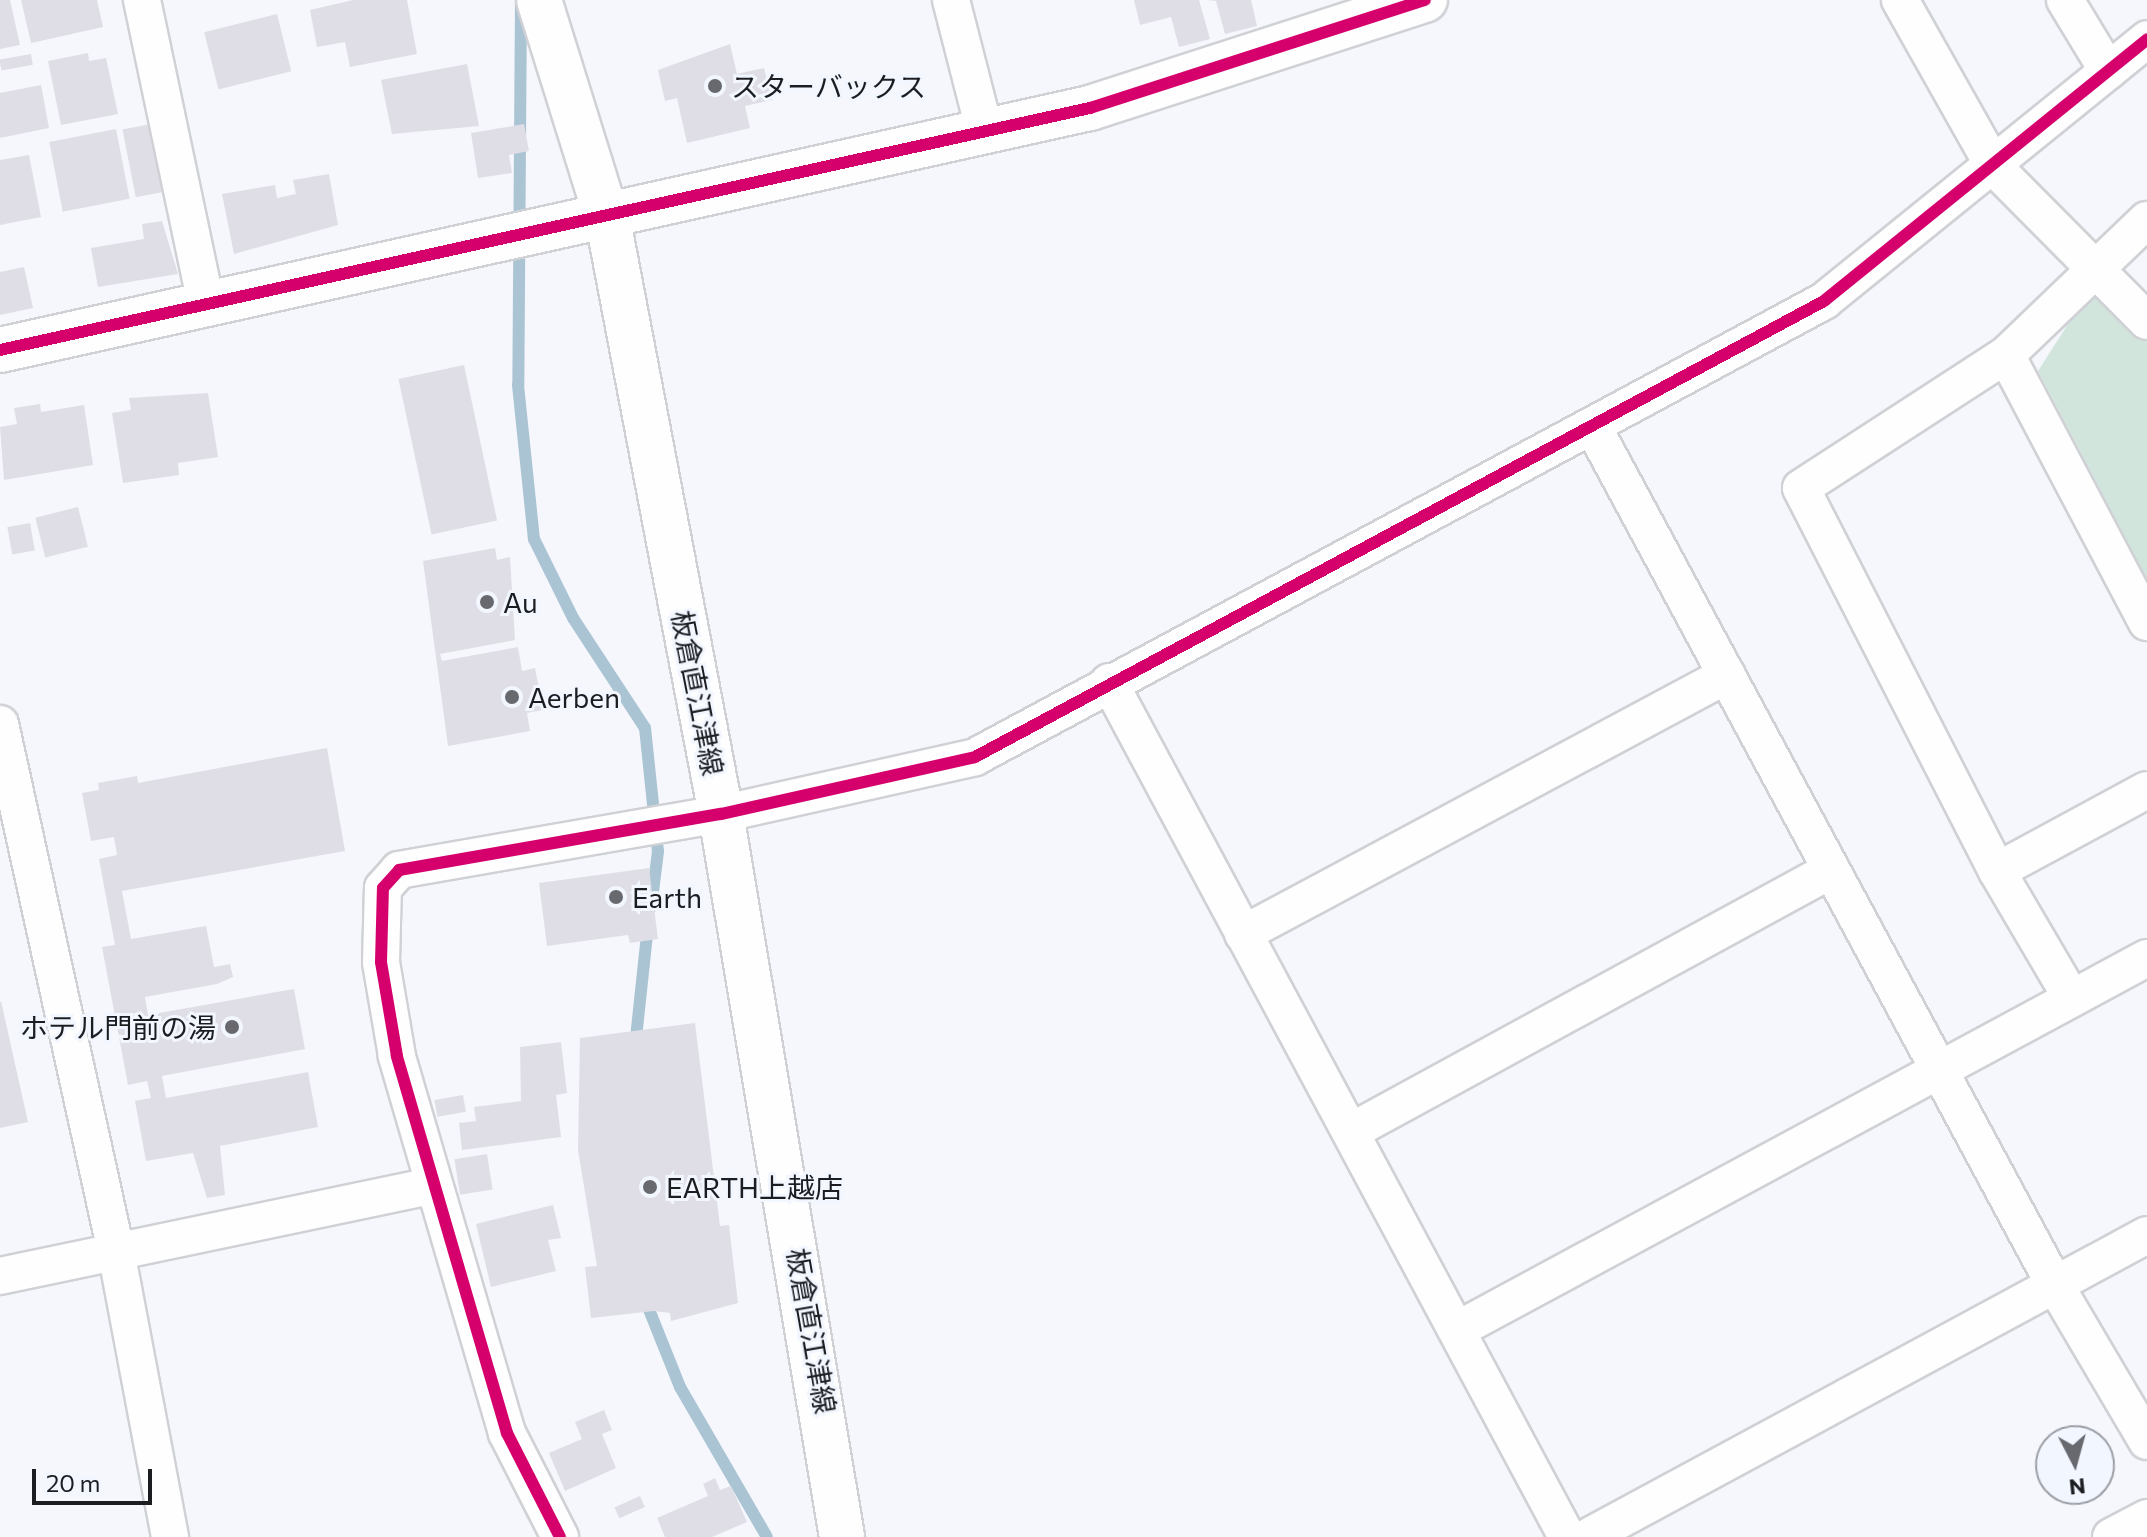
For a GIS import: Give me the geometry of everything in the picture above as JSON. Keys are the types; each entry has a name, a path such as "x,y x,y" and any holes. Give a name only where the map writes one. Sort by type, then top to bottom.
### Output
{"main road":[{"name":"板倉直江津線","path":"539,0 608,221 721,814 842,1537"},
{"path":"0,350 608,221 985,132 1266,57 1425,0"}],"street":[{"path":"142,0 206,305"},
{"path":"951,0 985,132"},
{"path":"1900,0 1994,167 2147,321"},
{"path":"2065,0 2108,71"},
{"path":"560,1537 507,1433 429,1186 381,962 383,888 399,870 721,814 975,757 1109,682 1594,429 1824,301 1994,167 2147,39"},
{"path":"2071,997 1997,871 1801,488 2006,355 2147,220"},
{"path":"2006,355 2147,622"},
{"path":"1594,429 2055,1285 2147,1441"},
{"path":"1243,934 1727,675"},
{"path":"1109,682 1567,1537"},
{"path":"0,724 116,1251 170,1537"},
{"path":"1997,871 2147,790"},
{"path":"1352,1131 1831,870"},
{"path":"1457,1330 1937,1066 2147,958"},
{"path":"0,1276 429,1186"},
{"path":"1588,1537 2147,1235"},
{"path":"2111,1537 2147,1518"}],"green space":[{"path":"2105,297 2147,335 2147,579 2038,371 2084,299"}],"building":[{"path":"0,0 10,0 20,45 0,49"},
{"path":"21,0 97,0 103,27 31,43"},
{"path":"353,0 407,0 417,54 350,67 345,42 317,47 310,10"},
{"path":"1134,0 1199,0 1210,39 1179,47 1171,17 1140,25"},
{"path":"1208,0 1251,0 1257,26 1225,34 1216,1"},
{"path":"277,14 291,71 219,89 204,32"},
{"name":"スターバックス","path":"730,44 737,74 764,68 772,100 745,106 750,128 687,143 677,98 665,101 658,70"},
{"path":"88,53 89,61 106,58 118,114 61,125 48,61"},
{"path":"31,54 33,65 1,70 0,59"},
{"path":"467,64 479,126 392,134 381,80"},
{"path":"41,85 49,128 0,138 0,93"},
{"path":"151,124 164,192 136,197 123,130"},
{"path":"524,124 529,151 509,155 512,173 478,178 471,133"},
{"path":"116,129 130,199 63,212 49,142"},
{"path":"29,155 41,217 0,225 0,160"},
{"path":"329,174 338,225 234,254 222,194 275,185 277,198 296,194 293,180"},
{"path":"162,221 178,274 98,287 91,248 144,239 142,224"},
{"path":"24,267 33,308 0,315 0,272"},
{"path":"464,365 497,521 432,534 398,379"},
{"path":"208,393 218,457 178,463 179,475 123,483 112,413 131,410 129,398"},
{"path":"40,404 41,412 84,405 93,465 4,480 0,427 17,424 14,408"},
{"path":"78,507 88,547 45,557 35,518"},
{"path":"30,523 35,551 12,555 7,527"},
{"path":"495,548 497,560 510,557 515,640 440,654 442,661 518,647 522,671 535,668 543,710 527,713 530,731 448,746 423,561"},
{"path":"327,748 345,851 122,891 131,939 206,926 214,967 230,964 233,977 217,984 145,997 148,1015 294,989 305,1049 162,1076 166,1098 308,1072 318,1127 220,1146 225,1195 207,1198 193,1153 146,1161 135,1101 151,1098 147,1081 128,1085 102,947 115,945 99,859 117,855 114,837 91,841 82,793 99,790 98,783 137,776 138,783"},
{"path":"649,868 658,939 630,943 628,935 547,946 539,883"},
{"path":"0,1002 28,1122 0,1128"},
{"name":"EARTH上越店","path":"695,1023 720,1226 729,1225 738,1303 671,1321 670,1313 654,1311 591,1318 585,1267 597,1266 578,1150 580,1038"},
{"path":"561,1042 567,1093 556,1095 561,1137 462,1150 459,1123 476,1121 474,1107 521,1101 520,1047"},
{"path":"463,1095 466,1112 437,1117 434,1100"},
{"path":"487,1154 493,1190 460,1195 454,1159"},
{"path":"553,1205 561,1238 548,1240 556,1271 491,1287 476,1224"},
{"path":"604,1410 612,1430 602,1434 616,1468 565,1491 549,1453 582,1439 575,1422"},
{"path":"715,1478 720,1490 731,1486 747,1522 712,1537 665,1537 657,1518 708,1496 703,1484"},
{"path":"640,1496 645,1507 619,1518 614,1507"}],"waterway":[{"path":"521,0 518,385 534,539 573,618 645,728 658,851 651,908"},
{"path":"635,1047 648,926"},
{"path":"644,1297 680,1387 767,1537"}],"cycle path":[{"path":"0,350 1090,108 1425,0"},
{"path":"560,1537 507,1433 397,1056 381,962 383,888 399,870 721,814 975,757 1824,301 2147,39"}],"place":[{"name":"スターバックス","path":"715,86"},
{"name":"Au","path":"487,602"},
{"name":"Aerben","path":"512,697"},
{"name":"Earth","path":"616,897"},
{"name":"ホテル門前の湯","path":"232,1027"},
{"name":"EARTH上越店","path":"650,1187"}]}
